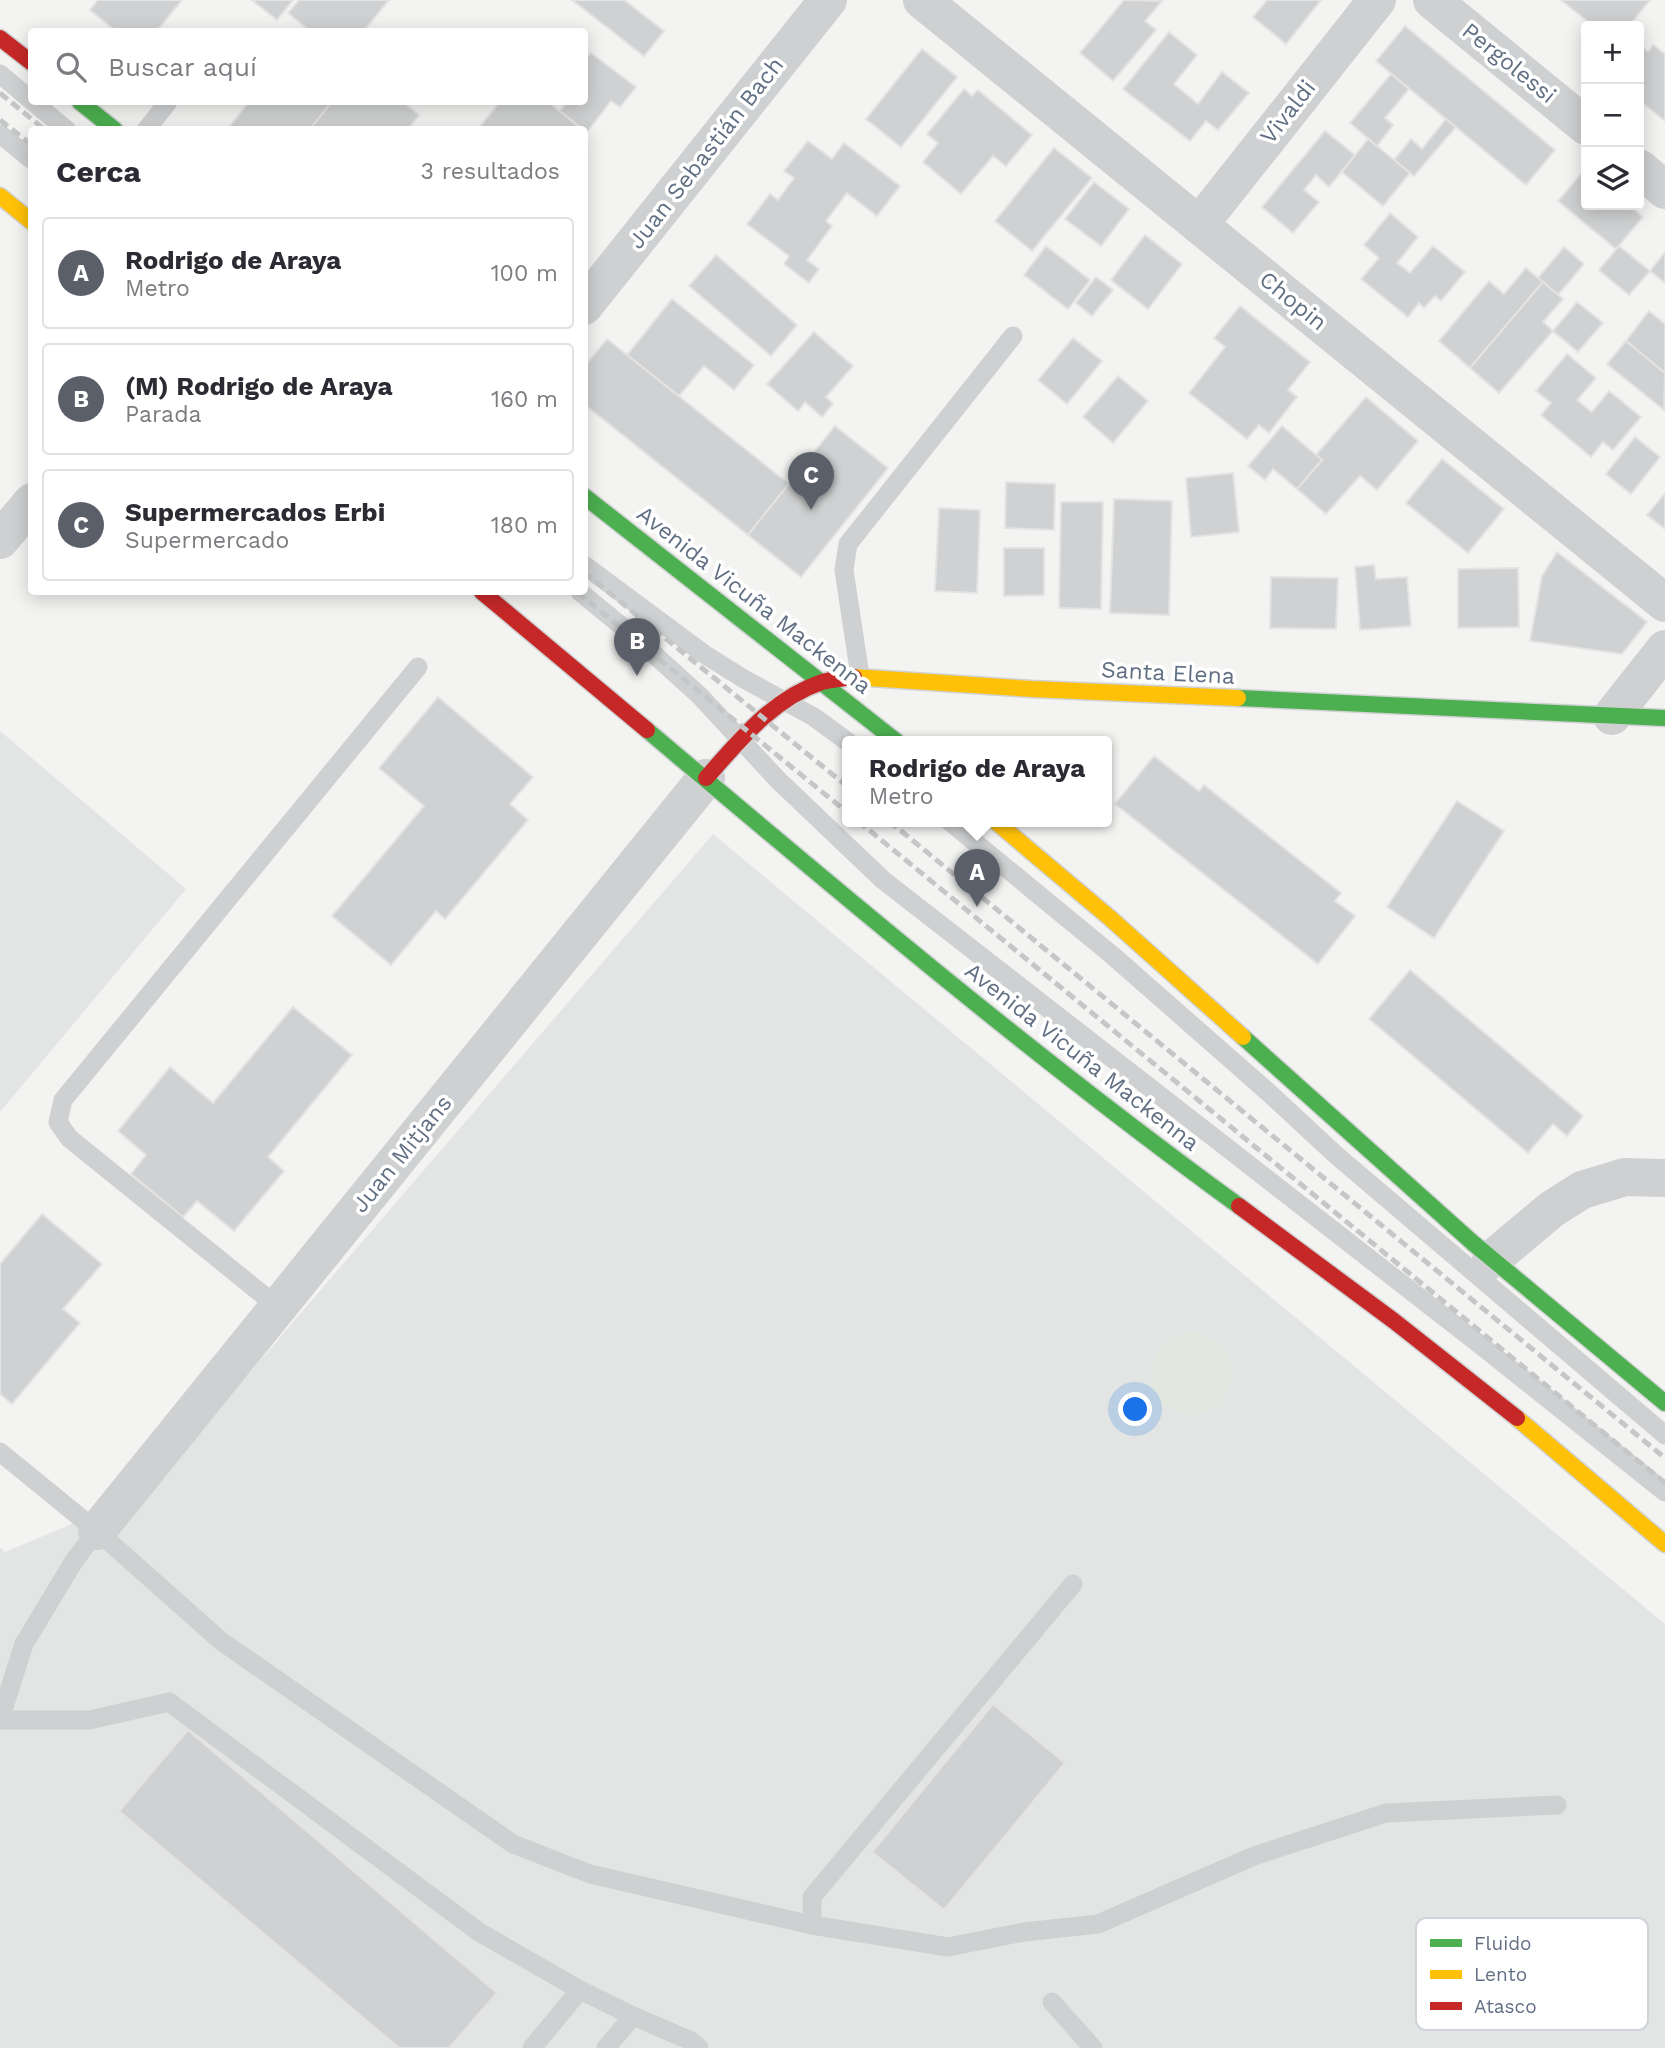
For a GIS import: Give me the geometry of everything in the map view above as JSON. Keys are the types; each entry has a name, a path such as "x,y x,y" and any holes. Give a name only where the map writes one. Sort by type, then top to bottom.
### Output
{"main road":[{"path":"0,37 28,60"},
{"path":"84,105 110,126"},
{"path":"0,196 28,219"},
{"name":"Avenida Vicuña Mackenna","path":"588,499 890,736"},
{"name":"Avenida Vicuña Mackenna","path":"486,595 1053,1066 1458,1371 1607,1492 1665,1544"},
{"name":"Santa Elena","path":"706,778 754,725 785,700 822,682 860,676 1032,689 1665,718"},
{"path":"1002,827 1146,950 1491,1260 1665,1403"}],"street":[{"name":"Juan Sebastián Bach","path":"588,301 828,0"},
{"name":"Chopin","path":"922,0 1665,603"},
{"name":"Vivaldi","path":"1199,225 1377,0"},
{"name":"Pergolessi","path":"1432,0 1581,122"},
{"path":"1644,172 1665,190"},
{"path":"0,540 28,507"},
{"path":"1612,716 1665,649"},
{"name":"Juan Mitjans","path":"97,1531 706,778"},
{"path":"1491,1260 1552,1209 1582,1190 1625,1177 1665,1178"}],"lane":[{"path":"0,74 28,98"},
{"path":"37,105 62,126"},
{"path":"149,126 166,105"},
{"path":"0,134 28,157"},
{"path":"860,676 845,570 848,544 1013,336"},
{"path":"588,568 705,654 744,679 785,700 842,738"},
{"path":"584,595 681,678 820,822 883,880 1665,1492"},
{"path":"278,1307 69,1138 58,1122 63,1100 418,667"},
{"path":"956,827 1112,955 1336,1155 1665,1434"},
{"path":"0,1452 97,1531 221,1641 513,1844 590,1874 812,1926 948,1947 1024,1932 1098,1924 1254,1856 1386,1813 1557,1805"},
{"path":"97,1531 74,1561 24,1644 0,1720 89,1720 169,1702 479,1932 580,1990 692,2046"},
{"path":"812,1926 812,1897 1073,1584"},
{"path":"531,2048 580,1990"},
{"path":"1052,2002 1093,2048"},
{"path":"606,2048 633,2017"}],"shaded area":[{"path":"0,731 186,889 0,1112"},
{"path":"713,834 1665,1624 1665,2048 0,2048 0,1547 5,1552 146,1493"},
{"path":"1183,1333 1199,1333 1214,1340 1225,1351 1232,1366 1229,1390 1220,1403 1199,1415 1183,1415 1168,1408 1157,1397 1150,1382 1150,1366 1157,1351 1168,1340"}],"building":[{"path":"98,0 182,0 159,28 112,28 90,10"},
{"path":"252,0 293,0 277,20"},
{"path":"299,0 389,0 366,28 306,28 288,13"},
{"path":"572,0 624,0 664,31 644,56"},
{"path":"1124,0 1162,1 1145,21 1156,30 1113,81 1080,53"},
{"path":"1267,0 1321,0 1286,44 1253,17"},
{"path":"1561,0 1650,0 1633,21 1587,21"},
{"path":"1405,26 1555,150 1526,185 1376,61"},
{"path":"1169,32 1197,55 1174,84 1198,104 1222,72 1249,93 1218,130 1206,121 1190,141 1123,89"},
{"path":"1653,45 1665,54 1665,121 1644,104 1644,48 1648,52"},
{"path":"922,49 957,77 901,147 866,119"},
{"path":"591,53 636,87 620,107 611,101 588,131 588,126 579,126 560,111 565,105 588,105 588,56"},
{"path":"1391,74 1409,89 1385,118 1393,125 1377,146 1350,123"},
{"path":"964,89 972,96 978,90 1032,135 1006,166 993,156 961,194 923,162 938,143 927,134"},
{"path":"247,105 330,105 312,126 230,126"},
{"path":"330,105 407,105 419,115 410,126 312,126"},
{"path":"498,105 552,105 578,126 480,126"},
{"path":"1446,119 1456,127 1414,176 1394,160 1411,139 1422,149"},
{"path":"1325,131 1355,155 1329,187 1316,175 1304,190 1319,202 1293,233 1262,207"},
{"path":"1368,139 1410,173 1383,206 1342,172"},
{"path":"808,141 832,159 844,143 900,186 877,216 847,193 826,221 832,226 807,260 819,269 809,283 784,264 789,256 747,224 770,194 778,200 794,178 784,171"},
{"path":"1054,148 1092,178 1032,251 995,221"},
{"path":"1581,174 1581,210 1635,210 1643,217 1616,249 1558,201"},
{"path":"1094,182 1129,209 1101,246 1065,219"},
{"path":"1390,213 1418,237 1397,263 1410,273 1433,246 1465,272 1441,301 1435,296 1424,308 1419,303 1408,317 1361,279 1379,258 1364,245"},
{"path":"1145,235 1182,264 1148,309 1111,280"},
{"path":"1046,246 1090,280 1068,309 1024,275"},
{"path":"1619,246 1650,271 1629,295 1599,270"},
{"path":"1564,247 1584,264 1558,295 1538,278"},
{"path":"1665,252 1665,283 1650,271"},
{"path":"716,255 797,325 771,356 689,286"},
{"path":"1526,268 1543,282 1470,368 1439,341 1489,281 1504,294"},
{"path":"1096,277 1113,290 1092,316 1076,303"},
{"path":"1543,282 1563,299 1543,322 1553,331 1499,393 1470,368"},
{"path":"672,299 754,365 734,390 704,366 679,396 627,355"},
{"path":"1577,302 1603,323 1578,352 1553,331"},
{"path":"1240,306 1310,362 1288,390 1297,397 1269,433 1259,425 1247,439 1189,393 1225,347 1214,338"},
{"path":"1649,311 1665,324 1665,373 1626,341"},
{"path":"814,332 853,366 826,397 833,404 822,417 805,402 798,411 767,384"},
{"path":"1073,338 1102,361 1067,404 1038,380"},
{"path":"607,339 789,484 748,535 588,407 588,362"},
{"path":"1626,341 1665,373 1664,410 1607,364"},
{"path":"1567,354 1596,378 1577,400 1592,412 1609,391 1641,417 1613,450 1603,442 1591,457 1541,415 1551,403 1536,391"},
{"path":"1118,376 1148,401 1113,443 1083,417"},
{"path":"1366,397 1418,441 1377,490 1360,476 1326,514 1297,489 1322,460 1316,455"},
{"path":"835,426 888,468 801,577 748,535"},
{"path":"1282,426 1322,460 1297,489 1273,469 1265,480 1248,466"},
{"path":"1635,437 1660,457 1631,494 1606,474"},
{"path":"1442,459 1504,509 1468,553 1406,503"},
{"path":"1233,473 1239,532 1191,537 1186,478"},
{"path":"1006,482 1055,484 1054,530 1005,528"},
{"path":"1665,493 1665,529 1647,515"},
{"path":"1114,499 1172,501 1169,615 1110,613"},
{"path":"1061,502 1103,502 1101,609 1059,608"},
{"path":"939,508 980,510 977,593 935,591"},
{"path":"1004,548 1044,548 1044,595 1004,596"},
{"path":"1557,552 1647,622 1622,654 1530,641 1542,576"},
{"path":"1374,565 1376,579 1407,577 1411,626 1360,630 1355,567"},
{"path":"1518,568 1519,627 1458,628 1458,569"},
{"path":"1271,577 1338,578 1336,629 1270,628"},
{"path":"438,697 533,777 510,804 528,820 445,919 436,911 391,965 332,916 424,806 379,768"},
{"path":"1154,756 1199,791 1204,785 1341,893 1335,901 1355,916 1318,964 1115,804"},
{"path":"1457,801 1504,831 1434,938 1387,907"},
{"path":"1410,970 1583,1116 1567,1136 1553,1124 1528,1153 1369,1019"},
{"path":"293,1007 352,1055 268,1157 284,1171 234,1231 197,1201 183,1217 131,1174 146,1155 118,1131 170,1067 213,1103"},
{"path":"42,1214 102,1264 63,1309 80,1323 12,1404 0,1394 0,1264"},
{"path":"993,1704 1065,1763 944,1910 872,1852"},
{"path":"188,1730 497,1993 449,2048 399,2048 119,1811"}],"railway":[{"path":"0,93 40,126"},
{"path":"0,120 28,142"},
{"path":"588,575 842,782"},
{"path":"581,595 842,808"},
{"path":"865,827 1665,1483"},
{"path":"896,827 1665,1458"}],"traffic: fast":[{"path":"84,105 110,126"},
{"path":"588,499 890,736"},
{"path":"1238,698 1665,718"},
{"path":"647,730 1013,1033 1239,1206"},
{"path":"1243,1037 1473,1243 1665,1403"}],"traffic: slow":[{"path":"0,196 28,219"},
{"path":"854,677 1032,689 1238,698"},
{"path":"1002,827 1110,918 1243,1037"},
{"path":"1517,1418 1665,1544"}],"traffic: jam":[{"path":"0,38 28,60"},
{"path":"486,595 647,730"},
{"path":"706,778 758,722 788,699 822,682 854,677"},
{"path":"1239,1206 1394,1321 1517,1418"}],"place":[{"name":"Supermercados Erbi","path":"811,510"},
{"name":"(M) Rodrigo de Araya","path":"637,676"},
{"name":"Rodrigo de Araya","path":"977,907"}]}
